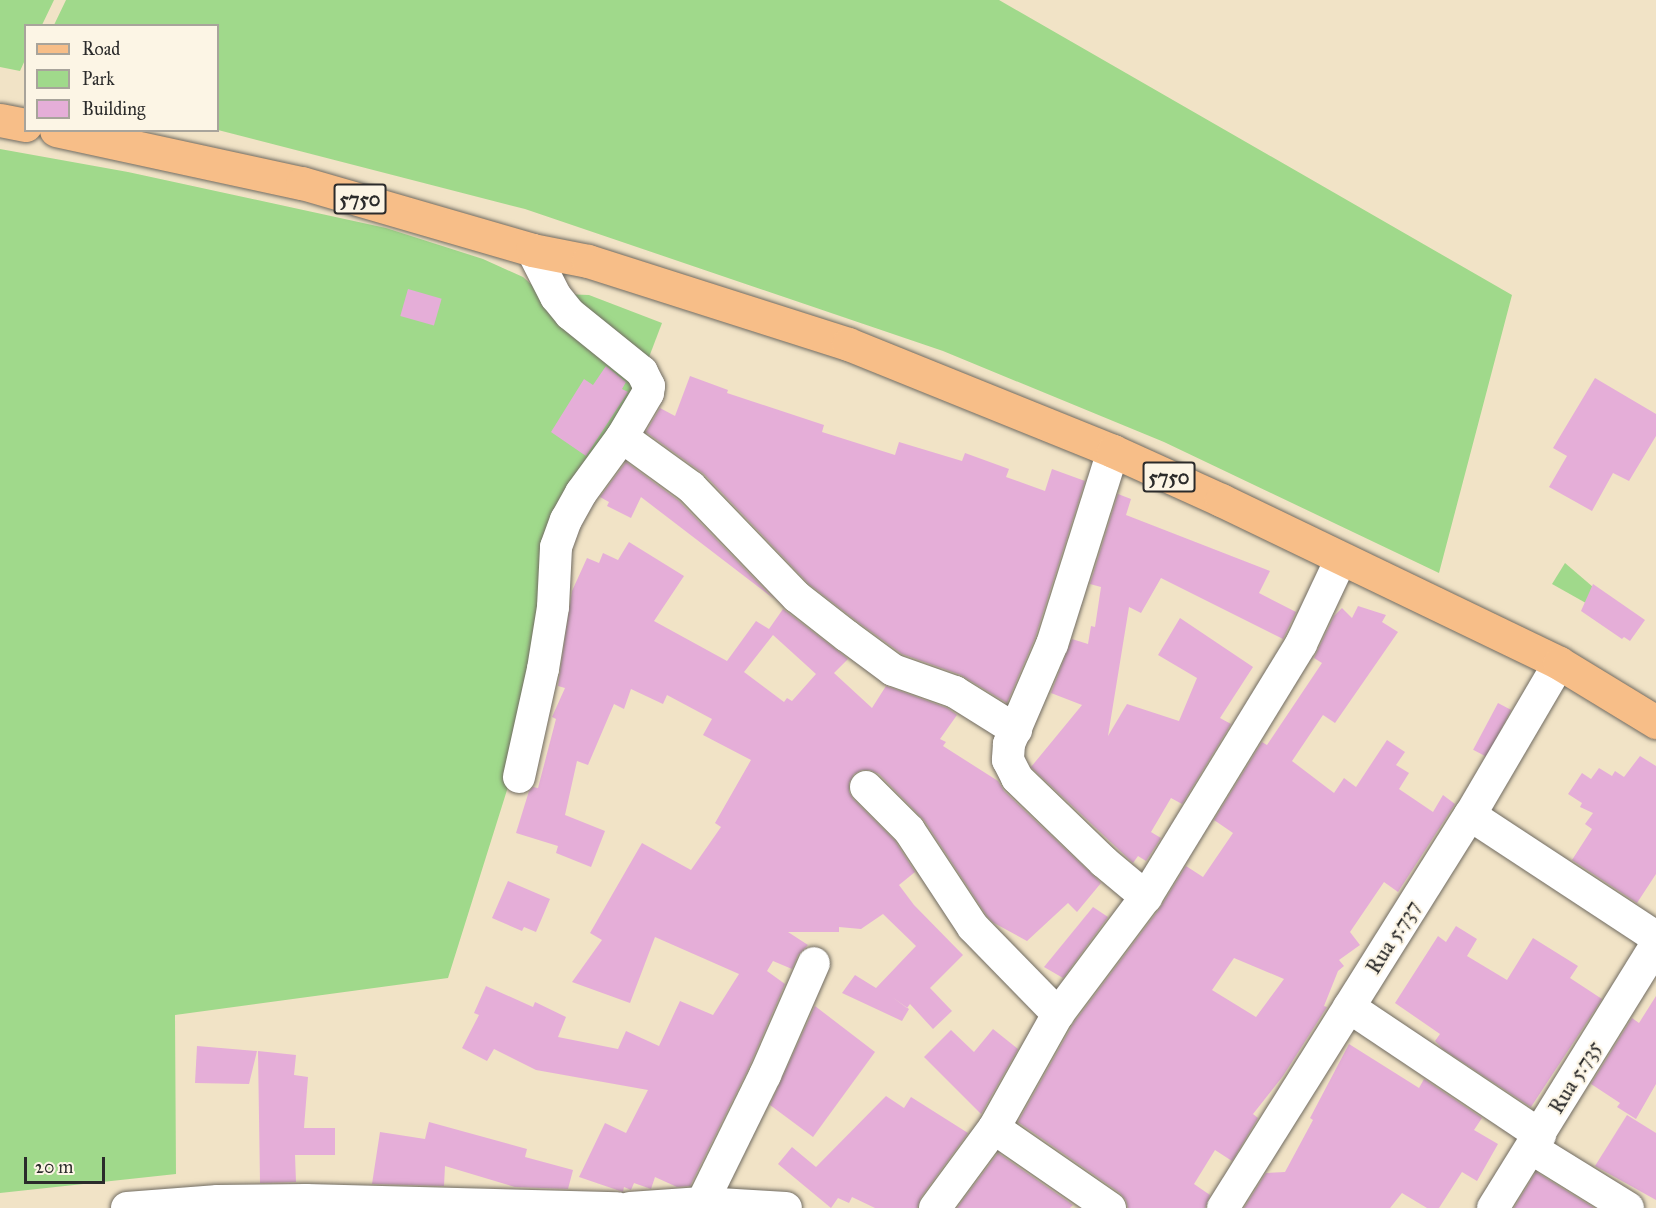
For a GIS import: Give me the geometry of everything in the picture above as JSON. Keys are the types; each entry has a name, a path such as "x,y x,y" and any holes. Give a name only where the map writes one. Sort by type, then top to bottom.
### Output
{"main road":[{"path":"0,120 24,125"},
{"name":"5750","path":"65,132 302,183 532,250 588,261 848,344 1113,451 1559,663 1656,722"}],"street":[{"path":"519,777 543,669 553,607 556,547 566,520 581,493 622,437 648,393 646,378 642,372 570,314 556,297 532,250"},
{"path":"622,437 691,487 797,597 847,636 893,670 955,692 1016,730"},
{"path":"1113,451 1052,644 1009,744 1008,760 1017,778 1097,855 1146,897"},
{"path":"936,1208 994,1128 1058,1014 1146,897 1301,644 1341,559"},
{"name":"Rua 5.737","path":"1234,1204 1349,1007 1470,815 1559,663"},
{"path":"866,787 909,831 973,927 1058,1014"},
{"path":"1470,815 1656,937"},
{"name":"Rua 5.735","path":"1493,1208 1656,945"},
{"path":"702,1203 765,1075 814,963"},
{"path":"1349,1007 1628,1208"},
{"path":"994,1128 1110,1208"},
{"path":"127,1208 218,1201 306,1200 617,1208"},
{"path":"630,1208 702,1203 786,1208"}],"green space":[{"path":"0,0 54,0 42,24 24,24 24,62 20,71 0,67"},
{"path":"66,0 999,0 1512,295 1439,573 1164,442 943,351 525,209 219,130 219,24 54,24"},
{"path":"0,149 128,172 386,228 483,259 523,277 638,382 576,492 524,736 448,978 175,1015 176,1174 0,1193"},
{"path":"562,294 589,295 662,323 646,365"},
{"path":"1565,563 1600,593 1593,607 1552,584"}],"building":[{"path":"408,289 442,299 434,326 400,316"},
{"path":"606,366 626,382 622,389 628,392 586,456 551,432 584,379 593,385"},
{"path":"690,376 728,390 727,393 824,425 822,432 895,455 899,442 962,461 965,453 1009,469 1006,477 1045,491 1052,469 1085,481 1035,638 1007,703 961,675 902,654 858,622 809,584 704,474 646,432 660,408 675,416"},
{"path":"1595,378 1656,414 1656,436 1629,481 1613,473 1592,511 1549,487 1567,456 1553,448"},
{"path":"626,462 679,501 774,599 641,497 631,518 607,506 609,502 600,497"},
{"path":"1118,494 1131,499 1126,515 1270,571 1259,593 1296,612 1283,639 1161,578 1141,613 1129,607 1108,736 1127,704 1179,721 1197,678 1158,655 1180,618 1253,667 1220,718 1231,724 1182,804 1171,798 1151,832 1161,838 1146,861 1138,856 1133,863 1031,767 1082,705 1051,693 1072,639 1088,644 1091,626 1095,627 1101,587 1090,584"},
{"path":"629,542 684,576 654,621 727,661 756,621 769,629 783,609 848,659 834,673 872,708 886,686 947,708 957,715 940,739 946,742 943,746 998,781 1004,791 1101,883 1077,912 1068,903 1027,941 994,923 987,916 924,820 879,774 870,770 862,770 854,774 849,783 849,792 853,799 895,841 915,872 899,885 914,905 963,955 930,988 952,1011 933,1029 910,1004 902,1021 842,993 855,975 876,988 916,946 883,914 861,929 839,927 839,932 788,932 808,945 798,955 792,969 773,961 767,971 785,984 749,1067 690,1186 677,1187 655,1177 651,1189 634,1183 631,1190 624,1187 623,1192 579,1177 605,1123 626,1133 648,1090 536,1070 494,1049 487,1061 462,1048 479,1015 474,1013 486,986 533,1007 535,1002 566,1017 558,1037 618,1049 626,1031 659,1046 680,1001 713,1015 739,974 655,937 630,1003 572,982 602,940 590,933 642,843 691,870 721,827 715,823 751,760 703,735 712,719 667,695 663,704 631,689 624,709 614,704 588,765 577,761 565,815 605,831 591,867 556,853 558,846 516,833 529,791 533,787 538,788 556,719 552,717 565,688 558,686 572,591 587,558 599,563 603,553 618,560","holes":["773,635 816,674 792,701 787,698 784,702 744,672"]},
{"path":"1593,584 1645,620 1630,641 1624,637 1622,639 1581,611"},
{"path":"1358,606 1386,615 1382,622 1398,632 1335,723 1323,715 1292,761 1334,793 1344,778 1356,787 1387,740 1405,752 1396,765 1409,773 1399,789 1433,812 1443,795 1455,804 1398,892 1384,882 1350,932 1360,945 1339,960 1344,966 1338,971 1324,1006 1327,1007 1283,1076 1253,1114 1258,1118 1232,1161 1215,1150 1194,1184 1210,1195 1205,1208 1128,1208 1126,1200 1120,1193 1018,1122 1073,1024 1160,908 1186,866 1203,877 1233,833 1214,820 1262,742 1267,745 1322,663 1314,658 1334,616 1342,608 1352,618","holes":["1234,958 1284,979 1256,1017 1212,990"]},
{"path":"1498,703 1511,710 1486,757 1473,750"},
{"path":"1640,756 1656,766 1656,874 1637,903 1572,860 1592,829 1585,824 1593,813 1580,807 1582,803 1568,794 1582,773 1591,779 1599,768 1612,776 1615,771 1624,777"},
{"path":"508,881 550,899 536,932 524,927 522,931 492,918"},
{"path":"1093,907 1108,917 1063,978 1044,967"},
{"path":"1456,926 1477,939 1467,956 1507,980 1533,938 1578,966 1570,978 1602,999 1531,1107 1443,1049 1435,1041 1440,1034 1395,1003 1438,936 1446,942"},
{"path":"1656,996 1656,1084 1636,1119 1617,1107 1620,1103 1591,1084 1632,1018 1639,1023"},
{"path":"815,1006 875,1052 813,1137 770,1105"},
{"path":"993,1029 1018,1049 981,1114 924,1057 951,1030 974,1052"},
{"path":"1349,1044 1419,1088 1424,1079 1482,1118 1474,1130 1498,1144 1477,1181 1462,1172 1439,1208 1427,1208 1402,1193 1390,1208 1244,1208 1266,1173 1285,1172"},
{"path":"197,1046 257,1051 249,1084 195,1083"},
{"path":"258,1051 296,1055 294,1075 308,1077 304,1128 335,1128 335,1155 295,1155 296,1182 260,1183"},
{"path":"886,1096 904,1108 911,1097 968,1133 921,1197 917,1208 875,1208 852,1197 849,1203 838,1198 831,1208 778,1164 792,1147 816,1167"},
{"path":"1627,1115 1656,1133 1656,1200 1595,1166"},
{"path":"429,1122 527,1149 525,1157 573,1170 568,1189 515,1187 445,1166 444,1186 372,1184 380,1132 425,1139"},
{"path":"998,1153 1073,1205 1070,1208 957,1208"},
{"path":"1536,1172 1594,1208 1514,1208"}]}
